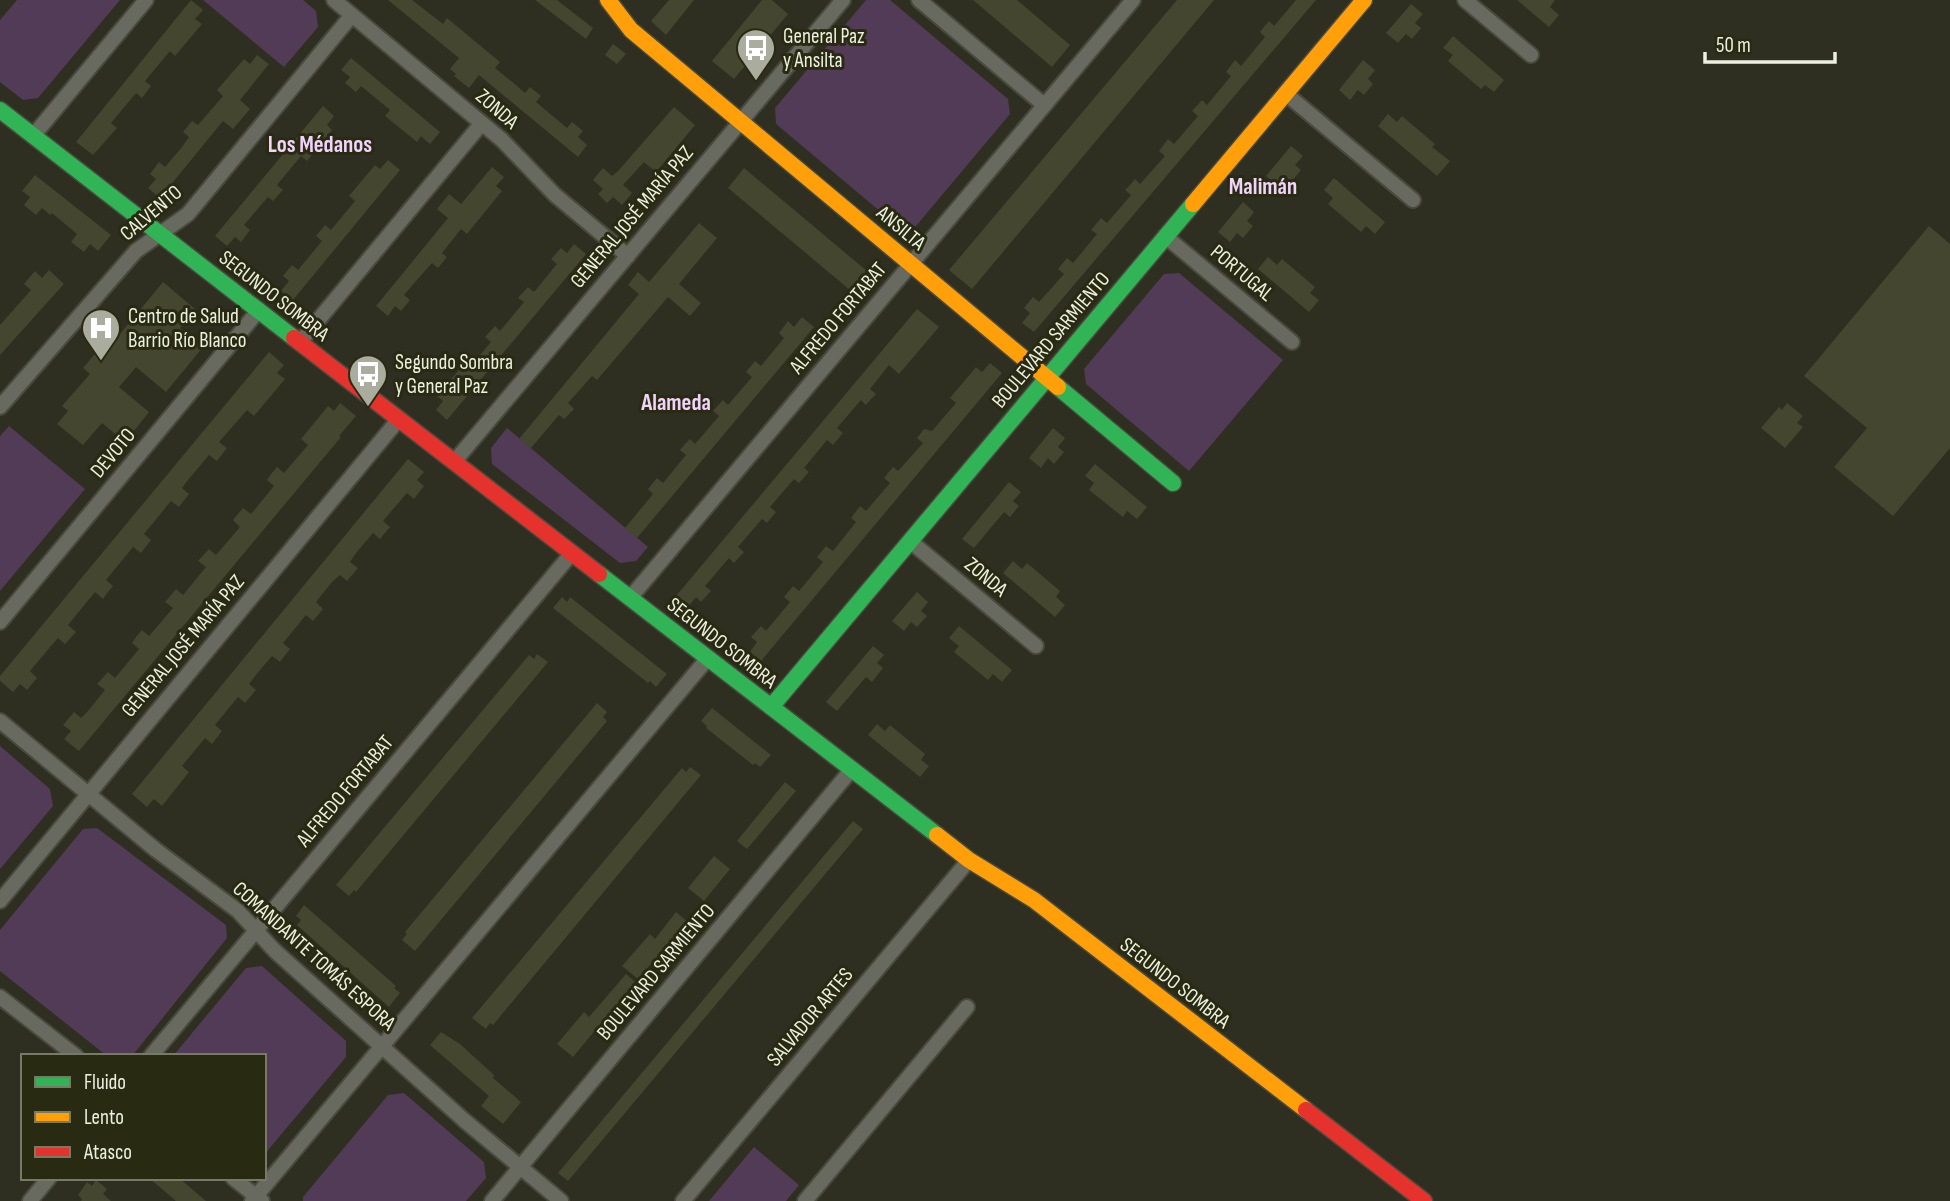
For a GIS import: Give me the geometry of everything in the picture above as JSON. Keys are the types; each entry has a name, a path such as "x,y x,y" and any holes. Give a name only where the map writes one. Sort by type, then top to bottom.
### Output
{"street":[{"path":"33,136 146,0"},
{"name":"ZONDA","path":"334,0 502,140 555,195 628,256"},
{"name":"GENERAL JOSÉ MARÍA PAZ","path":"454,462 842,0"},
{"path":"919,0 1044,105"},
{"name":"ALFREDO FORTABAT","path":"630,598 1133,0"},
{"name":"BOULEVARD SARMIENTO","path":"771,707 1364,0"},
{"path":"1465,0 1531,55"},
{"name":"ANSILTA","path":"615,3 631,30 1173,482"},
{"name":"CALVENTO","path":"0,407 136,251 188,214 352,15"},
{"path":"1285,93 1413,200"},
{"name":"SEGUNDO SOMBRA","path":"0,110 969,860 1034,900 1424,1201"},
{"path":"300,342 482,123"},
{"name":"PORTUGAL","path":"1166,236 1292,342"},
{"name":"DEVOTO","path":"0,622 259,310"},
{"name":"GENERAL JOSÉ MARÍA PAZ","path":"0,901 399,419"},
{"name":"ZONDA","path":"910,541 1036,646"},
{"name":"ALFREDO FORTABAT","path":"153,1054 572,552"},
{"path":"235,1180 257,1200 708,658"},
{"name":"COMANDANTE TOMÁS ESPORA","path":"0,721 156,850 238,911 275,951 561,1201"},
{"name":"BOULEVARD SARMIENTO","path":"492,1201 852,769"},
{"name":"SALVADOR ARTES","path":"684,1201 969,860"},
{"path":"0,997 73,1054"},
{"path":"805,1201 967,1007"},
{"path":"30,1201 47,1180"}],"shaded area":[{"path":"17,0 120,0 38,98 23,100 0,82 0,20"},
{"path":"203,0 303,0 316,11 318,27 284,67"},
{"path":"866,0 890,0 1008,99 1010,114 916,226 900,228 776,124 775,108"},
{"path":"1179,273 1283,360 1189,471 1086,384 1084,369 1164,274"},
{"path":"9,426 85,489 0,591 0,436"},
{"path":"507,428 648,547 636,561 620,563 492,464 491,448"},
{"path":"0,746 50,789 53,806 0,869"},
{"path":"97,828 226,925 227,938 134,1054 104,1054 0,971 0,930 83,829"},
{"path":"262,966 346,1041 346,1057 266,1153 266,1054 175,1054 246,968"},
{"path":"404,1093 484,1162 486,1178 466,1201 303,1201 303,1197 388,1095"},
{"path":"754,1147 799,1185 786,1201 709,1201"}],"building":[{"path":"191,0 203,10 195,19 202,24 175,56 170,51 145,81 151,86 142,98 136,93 111,123 117,128 93,155 76,142"},
{"path":"388,0 412,0 443,24 447,18 500,62 495,68 525,93 530,87 541,96 536,102 567,128 572,122 583,131 578,137 587,145 578,157 479,75 469,88 454,76 456,74 450,69 459,58"},
{"path":"535,0 557,0 593,28 586,39"},
{"path":"669,0 694,0 666,35 651,21"},
{"path":"762,0 772,0 788,14 734,79 712,61"},
{"path":"973,0 1017,0 1070,45 1052,67"},
{"path":"1177,0 1214,0 972,289 949,270"},
{"path":"1296,0 1316,0 1034,332 1022,323 1030,313 1024,308 1033,297 1039,302 1064,274 1058,269 1067,258 1073,263 1097,234 1091,230 1101,218 1107,223 1131,195 1125,190 1135,179 1140,184 1165,156 1159,151 1168,139 1174,144 1198,116 1192,111 1202,100 1207,105 1231,76 1226,72 1235,60 1241,66 1265,37 1260,32 1269,21 1274,26"},
{"path":"1517,0 1555,0 1550,7 1559,15 1549,27"},
{"path":"1411,4 1423,14 1415,23 1421,28 1412,39 1406,34 1398,43 1386,33"},
{"path":"1453,36 1504,80 1494,92 1485,85 1481,89 1448,61 1453,55 1443,48"},
{"path":"613,44 626,54 617,64 605,55"},
{"path":"257,55 269,64 240,100 250,109 233,129 223,121 160,198 148,188 156,179 150,174 159,162 165,167 182,147 189,137 183,132 192,121 198,125 223,96 217,90 244,59 250,64"},
{"path":"351,58 440,132 430,144 421,136 417,142 385,116 390,110 361,86 356,92 345,83 350,77 341,70"},
{"path":"1363,60 1375,70 1368,79 1373,84 1364,95 1358,90 1350,100 1339,90"},
{"path":"323,106 334,116 327,125 332,130 307,161 301,156 277,185 283,190 273,201 268,197 244,225 250,230 241,242 235,237 227,246 215,236"},
{"path":"674,107 695,125 656,172 644,162 623,185 632,193 622,205 613,197 607,203 598,194 603,189 593,180 603,168 612,176 618,171"},
{"path":"1388,114 1397,122 1402,116 1435,144 1432,147 1450,161 1437,176 1378,126"},
{"path":"1291,146 1303,156 1295,165 1301,170 1291,182 1285,176 1278,186 1266,176"},
{"path":"388,160 400,170 293,300 281,291 289,281 283,276 292,265 298,270 322,241 316,236 325,225 331,230 355,201 349,196 375,165 380,169"},
{"path":"492,167 504,177 496,186 502,191 467,234 461,229 442,253 447,257 438,268 432,263 404,295 410,300 401,311 395,306 388,316 376,306 448,218 437,209 449,194 461,204"},
{"path":"744,168 867,271 850,290 728,188"},
{"path":"35,175 111,235 98,251 90,244 84,252 71,242 77,234 52,213 50,215 42,208 36,215 24,205 30,197 22,191"},
{"path":"1334,178 1385,222 1375,234 1366,226 1361,232 1328,204 1333,198 1324,190"},
{"path":"1243,202 1254,212 1247,221 1253,226 1243,238 1237,233 1230,242 1218,232"},
{"path":"699,223 717,238 679,284 701,303 690,316 668,297 597,380 592,376 568,403 574,409 564,419 559,415 531,448 519,439 639,294 628,285 638,272 649,282"},
{"path":"1929,226 1950,244 1950,448 1893,516 1834,467 1867,428 1804,376"},
{"path":"574,244 586,254 447,420 436,410 443,401 437,396 464,364 469,368 491,342 485,337 495,326 500,331 524,302 518,298 528,287 534,292 557,264 551,259 561,248 567,253"},
{"path":"1268,257 1277,265 1282,259 1315,287 1310,293 1319,300 1309,312 1258,269"},
{"path":"49,270 64,284 0,355 0,325 31,290 24,284 35,271 42,278"},
{"path":"163,282 195,309 180,328 203,347 166,392 136,367 119,387 149,412 125,442 102,423 83,445 57,424 68,411 62,406 90,374 83,368 105,342 110,346"},
{"path":"917,309 939,327 899,374 889,365 870,389 876,394 866,405 861,400 837,428 843,433 833,445 827,440 804,468 809,472 799,483 794,479 770,507 776,512 767,523 762,519 738,547 744,552 734,563 729,558 705,586 711,591 701,602 696,597 688,607 676,596"},
{"path":"802,317 814,327 637,538 625,528 653,494 648,489 657,478 663,483 686,455 680,450 685,444 690,439 695,444 719,416 713,411 723,400 728,405 752,377 746,372 755,361 761,366 784,338 779,333 788,321 794,327"},
{"path":"269,352 284,365 277,373 285,379 254,416 247,410 219,442 227,448 217,461 209,455 188,480 182,488 189,494 179,507 171,501 144,534 151,540 141,553 133,547 106,580 113,586 103,599 95,592 68,625 76,632 65,644 58,638 30,671 37,678 27,690 20,684 13,692 0,681 0,676"},
{"path":"990,363 1002,373 761,661 750,652 757,642 751,637 761,626 766,631 790,602 784,597 793,586 799,591 823,562 817,557 826,546 833,551 856,522 851,518 860,506 866,511 890,483 884,478 893,467 898,471 923,443 917,438 924,429 932,431 956,403 950,398 976,367 982,372"},
{"path":"340,403 356,416 339,436 341,437 79,751 64,739 71,731 63,725 74,712 81,718 88,711 105,690 97,684 108,672 115,678 139,649 132,643 136,637 142,630 149,636 173,608 165,602 176,589 183,595 206,567 198,561 209,549 216,555 240,527 233,520 243,508 251,514 274,486 267,480 271,474 277,467 284,473 308,445 301,439 328,406 334,411"},
{"path":"1787,403 1803,416 1797,423 1803,427 1785,448 1761,428 1779,407 1782,410"},
{"path":"1053,428 1065,438 1058,447 1064,452 1054,464 1048,458 1041,468 1029,458"},
{"path":"408,459 424,472 417,480 424,486 414,499 407,493 383,521 390,527 380,539 373,533 356,553 350,562 358,568 347,581 340,575 332,582 316,602 323,609 313,621 306,615 283,643 290,649 280,662 272,656 255,676 249,684 256,690 245,703 238,697 215,725 222,731 212,744 205,738 182,766 189,772 162,806 154,799 147,807 132,794"},
{"path":"1095,464 1147,507 1137,519 1127,511 1123,517 1089,490 1094,483 1085,476"},
{"path":"1009,482 1021,492 1013,501 1019,506 1010,517 1004,512 974,548 962,539"},
{"path":"1013,561 1022,569 1027,563 1060,591 1056,597 1065,605 1055,617 1003,573"},
{"path":"917,592 928,602 921,611 927,616 917,627 911,622 904,631 892,621"},
{"path":"562,597 567,602 570,597 667,674 656,687 650,681 648,683 553,608"},
{"path":"959,626 1012,670 1002,682 993,674 988,680 954,652 959,646 949,638"},
{"path":"873,646 884,655 877,663 883,668 872,682 866,677 837,711 826,702"},
{"path":"537,654 548,662 356,892 354,890 349,896 336,885 529,655 534,659"},
{"path":"597,703 607,712 603,717 607,721 415,951 402,940 407,934 405,932"},
{"path":"712,708 771,755 760,767 755,763 753,765 706,728 701,721"},
{"path":"877,724 885,731 890,725 925,754 921,760 929,766 920,777 868,735"},
{"path":"690,767 701,775 493,1025 490,1023 486,1029 472,1018 682,768 686,772"},
{"path":"785,782 796,791 747,849 737,841"},
{"path":"853,821 863,829 568,1181 558,1173"},
{"path":"714,856 730,869 704,901 688,888"},
{"path":"304,905 396,986 394,988 400,993 389,1007 297,925 301,920 296,916"},
{"path":"676,912 687,921 638,979 622,966 650,934 655,939"},
{"path":"626,974 635,982 573,1057 557,1044 584,1012 589,1017"},
{"path":"441,1032 460,1044 521,1102 503,1124 481,1106 489,1096 430,1045"},
{"path":"96,1180 107,1189 103,1194 111,1201 81,1201 78,1195 87,1182 92,1186"},
{"path":"151,1180 181,1180 206,1201 176,1201"}],"traffic: fast":[{"path":"0,110 294,338"},
{"path":"771,707 1193,204"},
{"path":"1058,387 1173,483"},
{"path":"599,574 937,835"}],"traffic: slow":[{"path":"608,0 631,30 1058,387"},
{"path":"1193,204 1364,0"},
{"path":"937,835 969,860 1034,900 1306,1110"}],"traffic: jam":[{"path":"294,338 599,574"},
{"path":"1306,1110 1424,1201"}],"place":[{"name":"General Paz y Ansilta","path":"756,82"},
{"name":"Centro de Salud Barrio Río Blanco","path":"101,362"},
{"name":"Segundo Sombra y General Paz","path":"368,408"}],"district":[{"name":"Los Médanos","path":"320,145"},
{"name":"Malimán","path":"1263,187"},
{"name":"Alameda","path":"676,403"}]}
